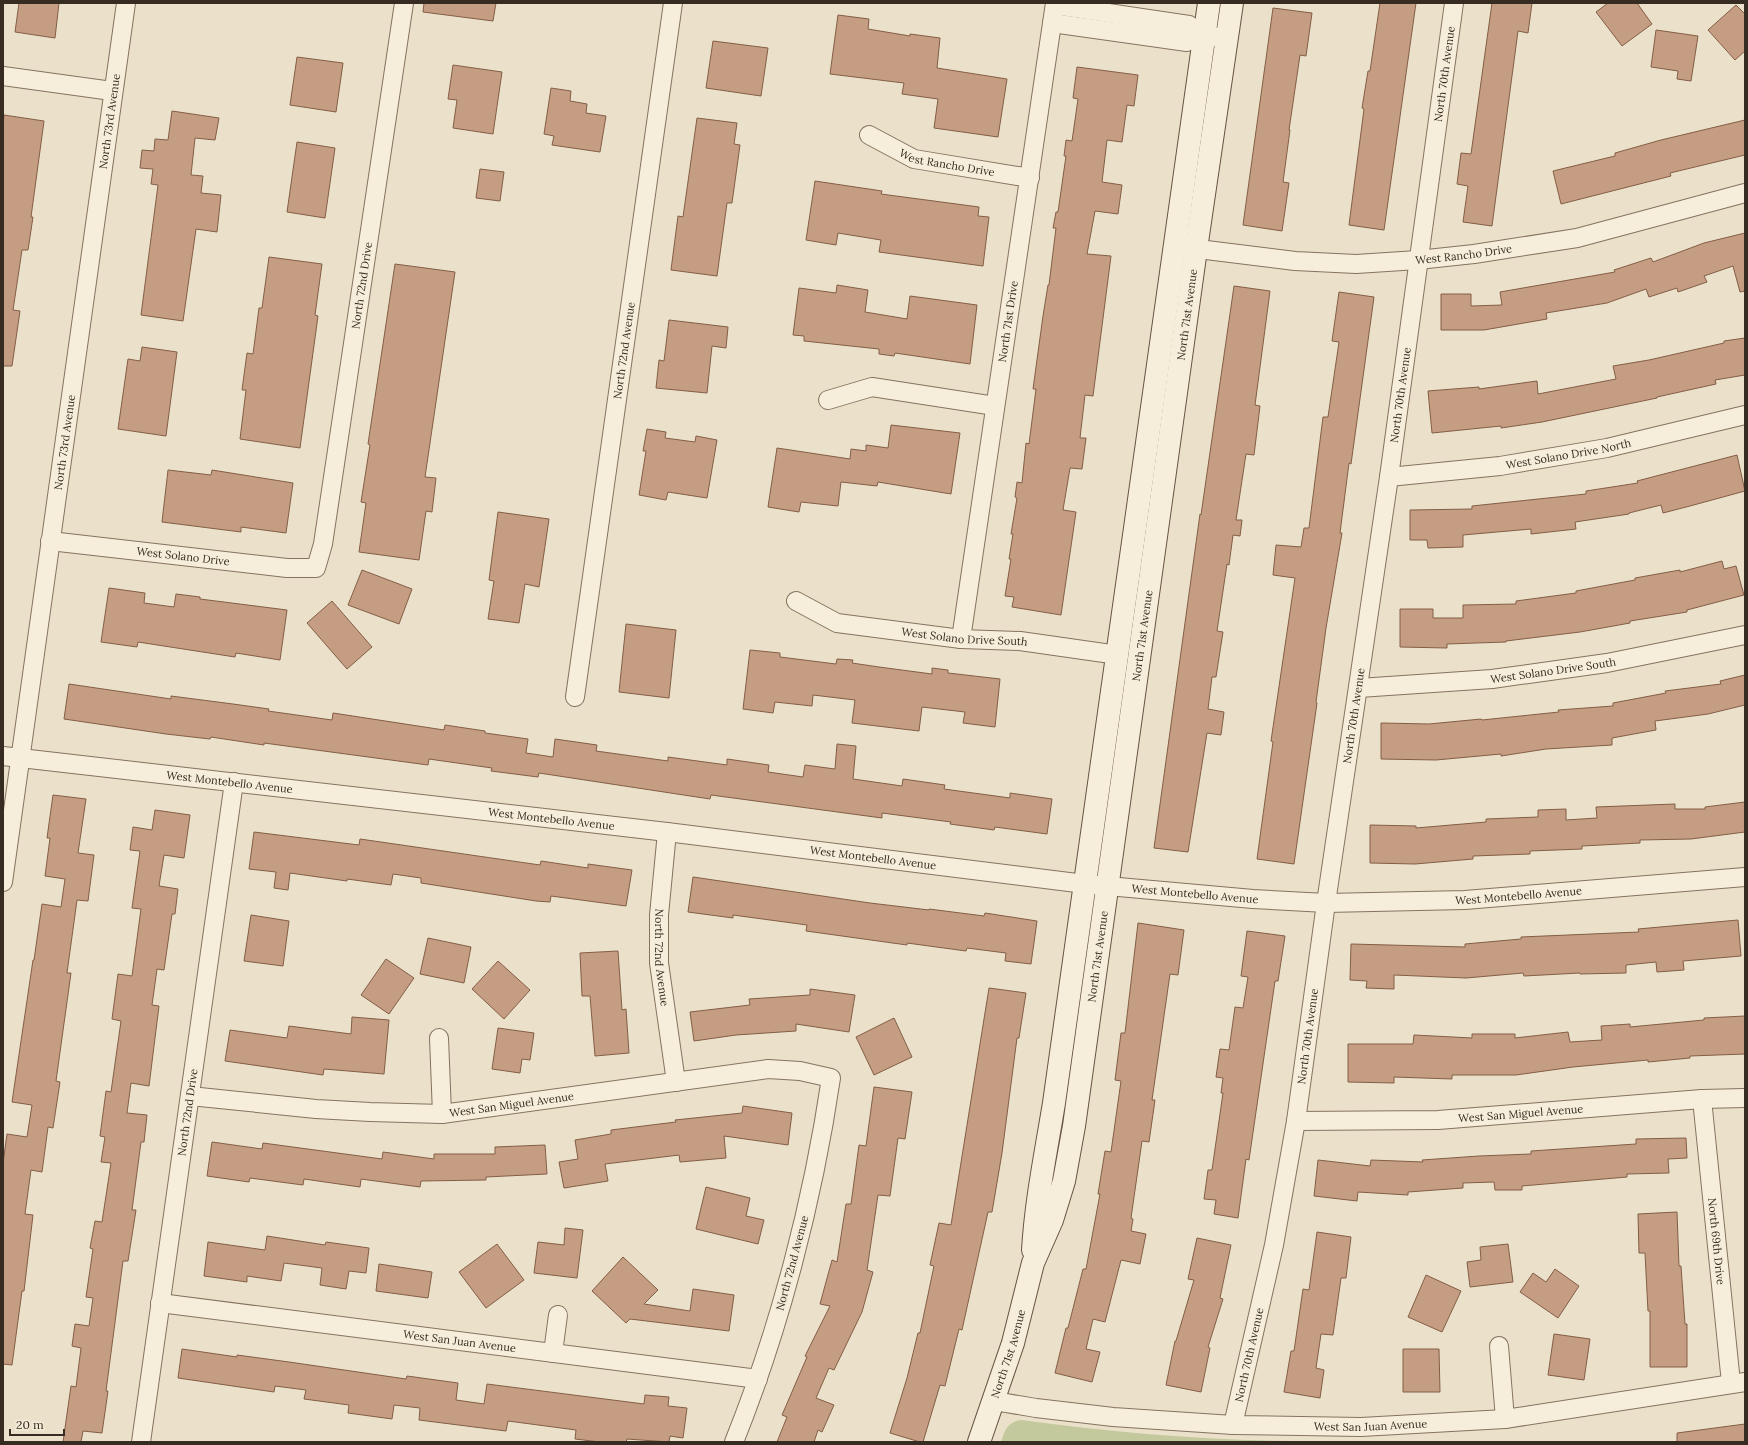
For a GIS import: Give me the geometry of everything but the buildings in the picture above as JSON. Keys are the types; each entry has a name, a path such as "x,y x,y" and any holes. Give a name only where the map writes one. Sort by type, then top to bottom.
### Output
{"street":[{"name":"North 73rd Avenue","path":"3,882 112,91 126,3"},
{"name":"North 72nd Drive","path":"316,568 323,544 404,3"},
{"name":"North 72nd Avenue","path":"575,697 673,3"},
{"name":"North 71st Avenue","path":"979,1442 1013,1343 1033,1263 1052,1220 1064,1181 1074,1126 1106,886 1139,658 1186,248 1204,34 1209,3"},
{"name":"North 71st Avenue","path":"1033,1263 1037,1204 1054,1103 1118,655 1186,248 1227,38 1232,3"},
{"name":"North 70th Avenue","path":"1234,1425 1274,1245 1296,1120 1326,903 1389,477 1454,3"},
{"path":"1055,4 1141,26"},
{"name":"North 71st Drive","path":"961,640 1055,4"},
{"path":"1052,23 1141,26 1189,25 1204,34 1227,38"},
{"path":"3,76 112,91"},
{"name":"West Rancho Drive","path":"869,135 914,160 1030,178"},
{"name":"West Rancho Drive","path":"1186,248 1295,261 1356,264 1418,260 1489,252 1577,238 1745,193"},
{"path":"828,400 872,387 995,406"},
{"name":"West Solano Drive North","path":"1389,477 1500,466 1607,448 1745,415"},
{"name":"West Solano Drive","path":"50,540 287,568 316,568"},
{"name":"West Solano Drive South","path":"796,601 837,623 961,640 1020,641 1139,658"},
{"name":"West Solano Drive South","path":"1359,688 1492,680 1606,663 1745,635"},
{"name":"West Montebello Avenue","path":"3,756 666,832 1085,884 1253,899 1326,903 1464,900 1745,877"},
{"name":"North 72nd Drive","path":"141,1442 234,782"},
{"name":"North 72nd Avenue","path":"666,832 659,915 660,963 676,1082"},
{"path":"439,1038 442,1114"},
{"name":"West San Miguel Avenue","path":"190,1096 316,1108 442,1114 768,1069 800,1071 831,1078"},
{"name":"North 72nd Avenue","path":"734,1442 758,1379 780,1307 804,1218 824,1125 831,1078"},
{"name":"West San Miguel Avenue","path":"1296,1120 1438,1120 1702,1099 1745,1098"},
{"name":"North 69th Drive","path":"1702,1099 1738,1382"},
{"name":"West San Juan Avenue","path":"160,1302 758,1379"},
{"path":"553,1353 558,1315"},
{"path":"1499,1346 1505,1419"},
{"name":"West San Juan Avenue","path":"994,1401 1036,1408 1113,1417 1361,1434 1505,1419 1738,1382"}],"green space":[{"path":"1021,1420 1174,1436 1335,1442 1001,1442 1008,1427"}]}
